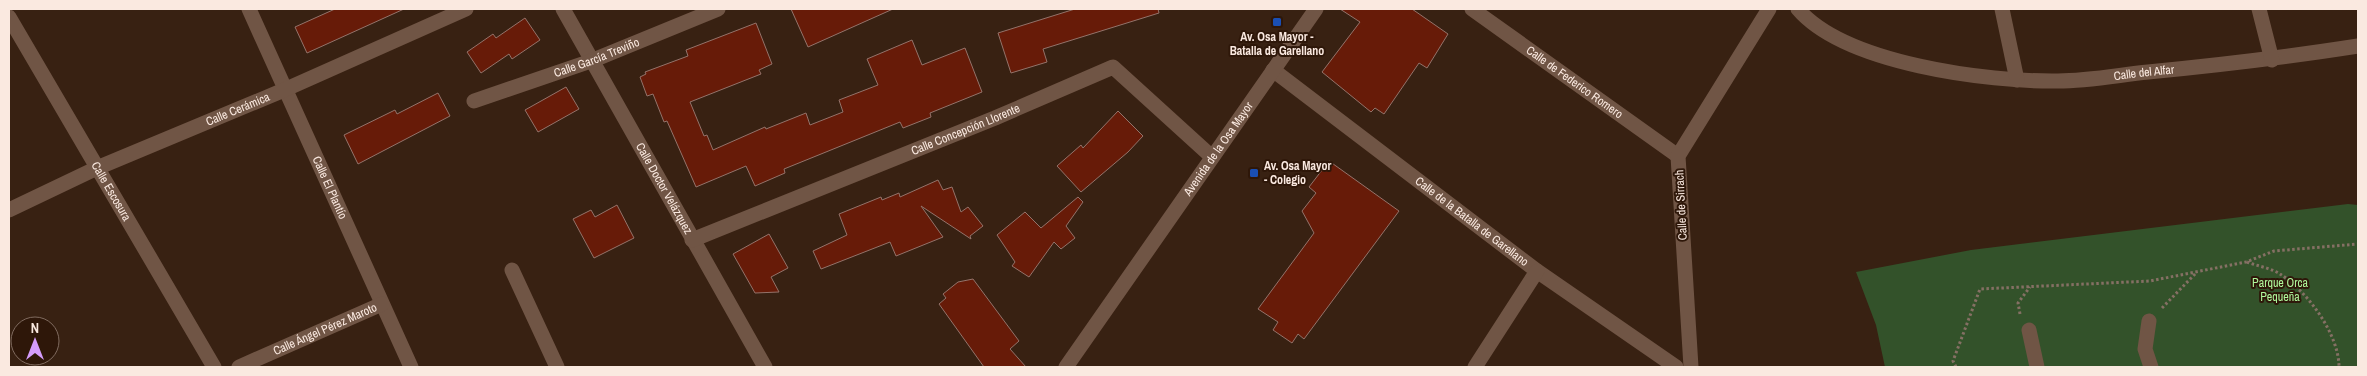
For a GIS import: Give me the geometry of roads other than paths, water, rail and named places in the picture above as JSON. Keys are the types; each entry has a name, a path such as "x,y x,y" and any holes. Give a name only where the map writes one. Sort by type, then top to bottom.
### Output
{"street":[{"name":"Calle El Plantío","path":"249,9 284,90 411,367"},
{"name":"Calle Cerámica","path":"9,210 96,168 284,90 466,9"},
{"name":"Calle Doctor Velázquez","path":"563,9 765,367"},
{"name":"Calle García Treviño","path":"474,101 591,60 718,9"},
{"name":"Avenida de la Osa Mayor","path":"1066,367 1316,9"},
{"name":"Calle de Federico Romero","path":"1472,9 1678,156"},
{"name":"Calle de Sirrach","path":"1691,367 1678,156 1769,9"},
{"name":"Calle del Alfar","path":"1798,9 1803,15 1845,42 1892,60 1959,73 2017,80 2059,81 2272,60 2358,46"},
{"path":"2002,9 2017,80"},
{"path":"2259,9 2272,60"},
{"name":"Calle Escosura","path":"9,16 96,168 214,367"},
{"name":"Calle Concepción Llorente","path":"692,240 995,118 1113,67 1212,157"},
{"name":"Calle de la Batalla de Garellano","path":"1273,70 1537,271 1676,367"},
{"path":"512,270 557,367"},
{"path":"1476,367 1537,271"},
{"name":"Calle Ángel Pérez Maroto","path":"239,367 382,304"},
{"path":"2149,321 2145,348 2151,367"},
{"path":"2029,330 2037,367"}],"place":[{"name":"Av. Osa Mayor - Batalla de Garellano","path":"1277,22"},
{"name":"Av. Osa Mayor - Colegio","path":"1254,173"}],"park label":[{"name":"Parque Orca Pequeña","path":"2280,290"}]}
